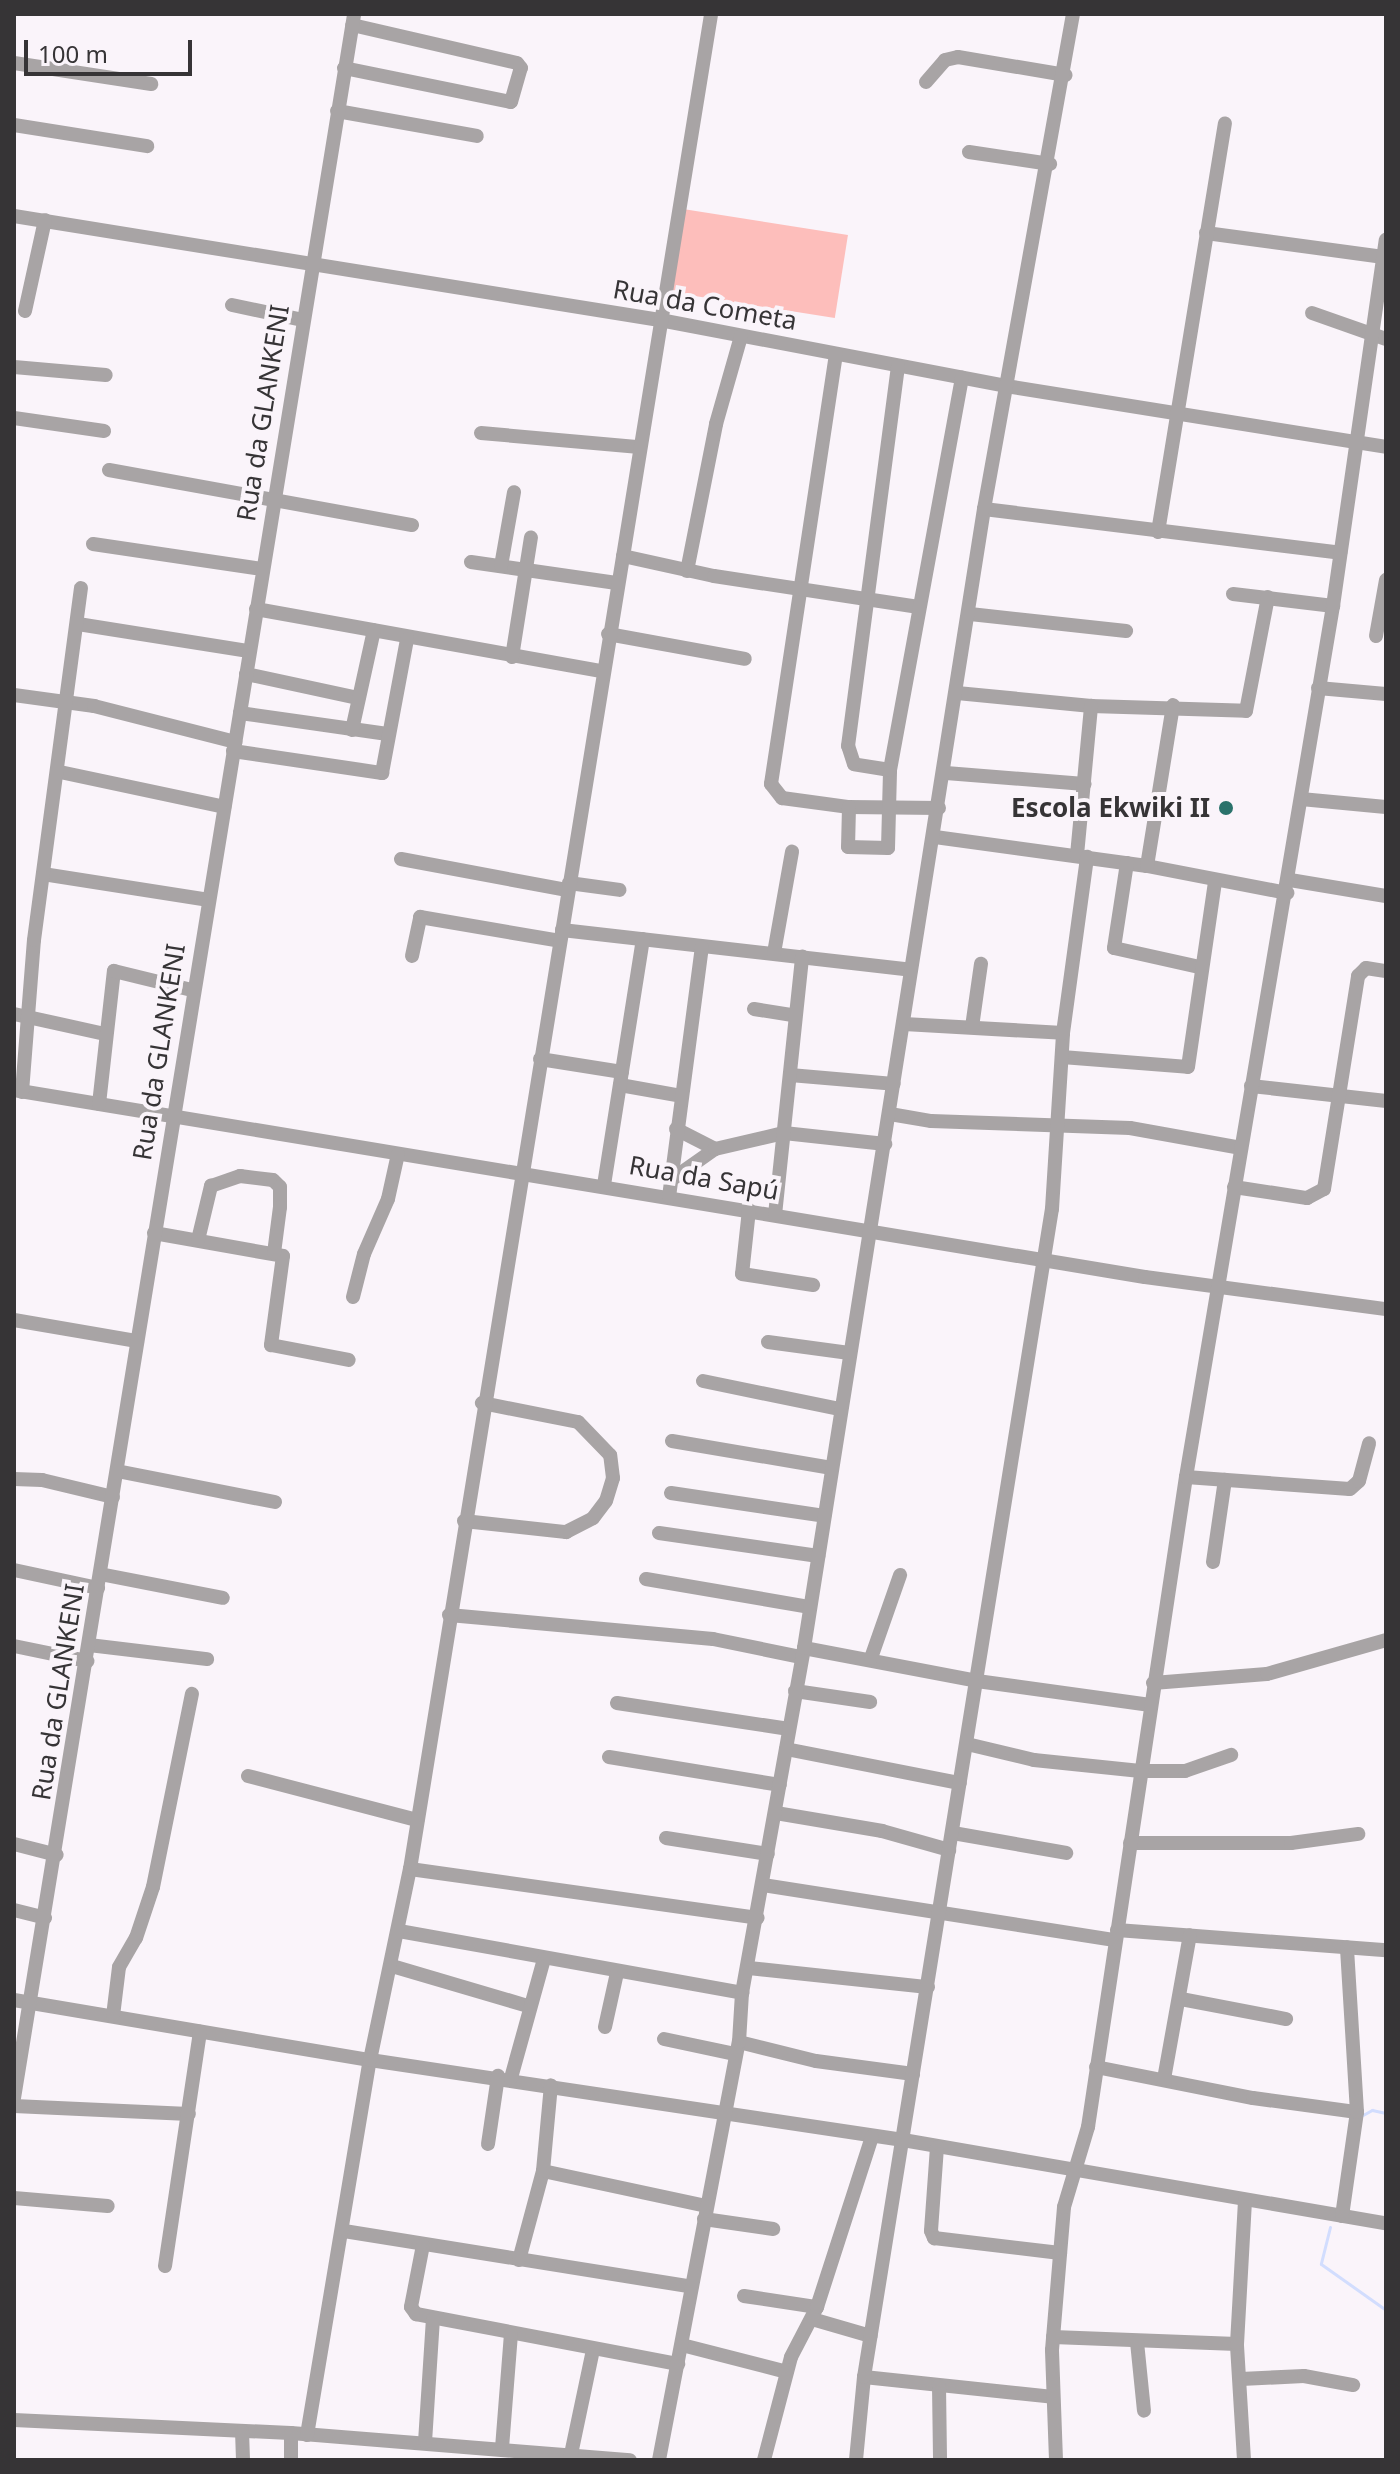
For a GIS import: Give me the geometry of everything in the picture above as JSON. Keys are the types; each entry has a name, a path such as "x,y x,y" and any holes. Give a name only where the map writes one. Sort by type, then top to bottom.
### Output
{"street":[{"path":"307,2435 344,2231 370,2060 410,1869 482,1403 711,14"},
{"path":"659,2460 737,2048 742,1993 776,1813 849,1353 872,1230 911,970 946,773 984,509 1050,164 1073,14"},
{"path":"344,68 511,102 521,68 517,63 353,19"},
{"name":"Rua da GLANKENI","path":"14,2098 34,2003 192,990 353,19"},
{"path":"926,82 945,60 958,57 1065,75"},
{"path":"14,63 151,84"},
{"path":"337,111 477,136"},
{"path":"1158,532 1225,123"},
{"path":"14,125 147,146"},
{"path":"969,152 1050,164"},
{"name":"Rua da Cometa","path":"14,216 660,320 1006,386 1386,447"},
{"path":"25,311 45,220"},
{"path":"1206,233 1383,257"},
{"path":"1056,2460 1053,2337 1064,2207 1075,2173 1096,2067 1186,1477 1333,606 1386,240"},
{"path":"232,305 303,320"},
{"path":"1312,313 1386,339"},
{"path":"687,571 716,424 741,336"},
{"path":"836,354 771,784 782,798 849,807 939,808"},
{"path":"890,770 854,764 848,753 898,366"},
{"path":"14,367 106,375"},
{"path":"849,807 848,847 885,849 890,844 886,806 890,770 962,378"},
{"path":"14,418 104,431"},
{"path":"481,433 639,447"},
{"path":"109,470 274,497 412,525"},
{"path":"501,566 514,492"},
{"path":"984,509 1340,553"},
{"path":"512,657 531,537"},
{"path":"93,544 262,569"},
{"path":"623,556 687,571 919,607"},
{"path":"471,562 616,583"},
{"path":"1376,636 1386,580"},
{"path":"18,1091 21,1015 60,772 65,700 81,588"},
{"path":"1233,594 1333,606"},
{"path":"957,693 1091,706 1173,705 1246,711 1268,597"},
{"path":"256,609 407,639 601,671"},
{"path":"970,614 1126,631"},
{"path":"78,624 249,651"},
{"path":"352,730 374,630"},
{"path":"608,634 745,659"},
{"path":"14,695 65,700 234,746 378,775 407,639"},
{"path":"246,674 358,698"},
{"path":"1318,688 1386,694"},
{"path":"1147,866 1173,705"},
{"path":"856,2460 864,2377 1045,1258 1060,1124 1063,1033 1082,856 1091,706"},
{"path":"240,713 388,734"},
{"path":"60,772 224,807"},
{"path":"946,773 1085,784"},
{"path":"1301,799 1386,807"},
{"path":"935,837 1147,866 1215,881 1386,896"},
{"path":"774,953 792,852"},
{"path":"401,859 568,886 620,890"},
{"path":"1127,863 1114,948 1200,967"},
{"path":"43,874 209,900"},
{"path":"1062,1057 1188,1067 1200,967 1215,881"},
{"path":"412,956 420,917 561,936 643,939 911,970"},
{"path":"604,1185 643,939"},
{"path":"669,1197 702,947"},
{"path":"775,1215 793,1015 802,956"},
{"path":"972,1027 981,964"},
{"path":"99,1104 111,978 117,969 192,990"},
{"path":"1234,1187 1317,1196 1328,1174 1336,1095 1360,970 1386,971"},
{"path":"754,1009 793,1015"},
{"path":"21,1015 105,1034"},
{"path":"904,1024 1063,1033"},
{"path":"540,1059 681,1096"},
{"path":"790,1075 894,1084"},
{"path":"1251,1086 1386,1101"},
{"name":"Rua da Sapú","path":"18,1091 1218,1287 1386,1309"},
{"path":"890,1114 931,1121 1130,1128 1241,1148"},
{"path":"676,1129 715,1149"},
{"path":"671,1180 715,1149 784,1133 885,1144"},
{"path":"353,1297 364,1254 388,1199 398,1154"},
{"path":"198,1240 211,1186 240,1176 273,1180 280,1187 274,1253"},
{"path":"749,1210 742,1274 813,1285"},
{"path":"154,1233 274,1253 285,1260 271,1345 349,1360"},
{"path":"14,1320 137,1341"},
{"path":"768,1342 849,1353"},
{"path":"703,1381 840,1409"},
{"path":"464,1521 566,1532 593,1518 606,1501 613,1478 610,1455 578,1422 482,1403"},
{"path":"672,1441 832,1468"},
{"path":"1186,1477 1350,1489 1359,1481 1369,1443"},
{"path":"117,1471 275,1502"},
{"path":"14,1479 42,1480 113,1497"},
{"path":"1213,1562 1225,1480"},
{"path":"671,1493 824,1516"},
{"path":"659,1533 818,1556"},
{"path":"14,1570 223,1598"},
{"path":"871,1658 900,1575"},
{"path":"646,1579 809,1607"},
{"path":"449,1615 713,1639 871,1658 977,1681 1150,1705"},
{"path":"1153,1683 1267,1674 1386,1640"},
{"path":"89,1645 207,1659"},
{"path":"14,1646 87,1661"},
{"path":"795,1691 870,1702"},
{"path":"113,2016 119,1967 136,1938 153,1887 192,1694"},
{"path":"617,1703 789,1729"},
{"path":"967,1744 1050,1763 1140,1771 1185,1771 1231,1755"},
{"path":"786,1749 960,1783"},
{"path":"609,1757 780,1785"},
{"path":"248,1776 417,1820"},
{"path":"776,1813 882,1831 949,1850"},
{"path":"953,1833 1066,1853"},
{"path":"1130,1843 1291,1843 1358,1834"},
{"path":"666,1838 768,1854"},
{"path":"14,1844 57,1855"},
{"path":"410,1869 758,1918"},
{"path":"763,1885 939,1916 1116,1935 1190,1935 1386,1950"},
{"path":"14,1910 45,1918"},
{"path":"399,1931 617,1973 742,1993"},
{"path":"1164,2079 1181,1999 1190,1935"},
{"path":"1342,2216 1357,2112 1347,1947"},
{"path":"488,2144 504,2077 544,1959"},
{"path":"392,1966 528,2006"},
{"path":"749,1968 928,1987"},
{"path":"605,2027 617,1973"},
{"path":"1181,1999 1286,2019"},
{"path":"14,2000 370,2060 504,2077 903,2140 1075,2173 1386,2223"},
{"path":"165,2266 200,2032"},
{"path":"664,2039 913,2074"},
{"path":"1096,2067 1357,2112"},
{"path":"519,2260 543,2171 551,2085"},
{"path":"14,2106 189,2114"},
{"path":"764,2460 787,2372 815,2313 872,2137"},
{"path":"937,2147 931,2231 934,2238 1060,2253"},
{"path":"543,2171 773,2229"},
{"path":"14,2198 108,2206"},
{"path":"1244,2460 1237,2344 1245,2200"},
{"path":"344,2231 692,2287"},
{"path":"423,2245 411,2307 433,2319 678,2364"},
{"path":"744,2296 815,2313 871,2336"},
{"path":"425,2442 433,2319"},
{"path":"502,2448 511,2334"},
{"path":"1053,2337 1237,2344"},
{"path":"1137,2342 1144,2411"},
{"path":"682,2345 787,2372"},
{"path":"571,2456 593,2350"},
{"path":"1241,2379 1304,2376 1353,2385"},
{"path":"864,2377 1053,2397"},
{"path":"939,2386 940,2460"},
{"path":"14,2420 291,2433 425,2442 450,2453 502,2448 530,2455 630,2460"},
{"path":"242,2431 243,2460"},
{"path":"291,2433 291,2460"}],"shaded area":[{"path":"683,209 848,235 835,318 670,292"}],"waterway":[{"path":"1361,2116 1372,2110 1386,2113"},
{"path":"1330,2227 1321,2264 1386,2310"}],"place":[{"name":"Escola Ekwiki II","path":"1226,808"}]}
